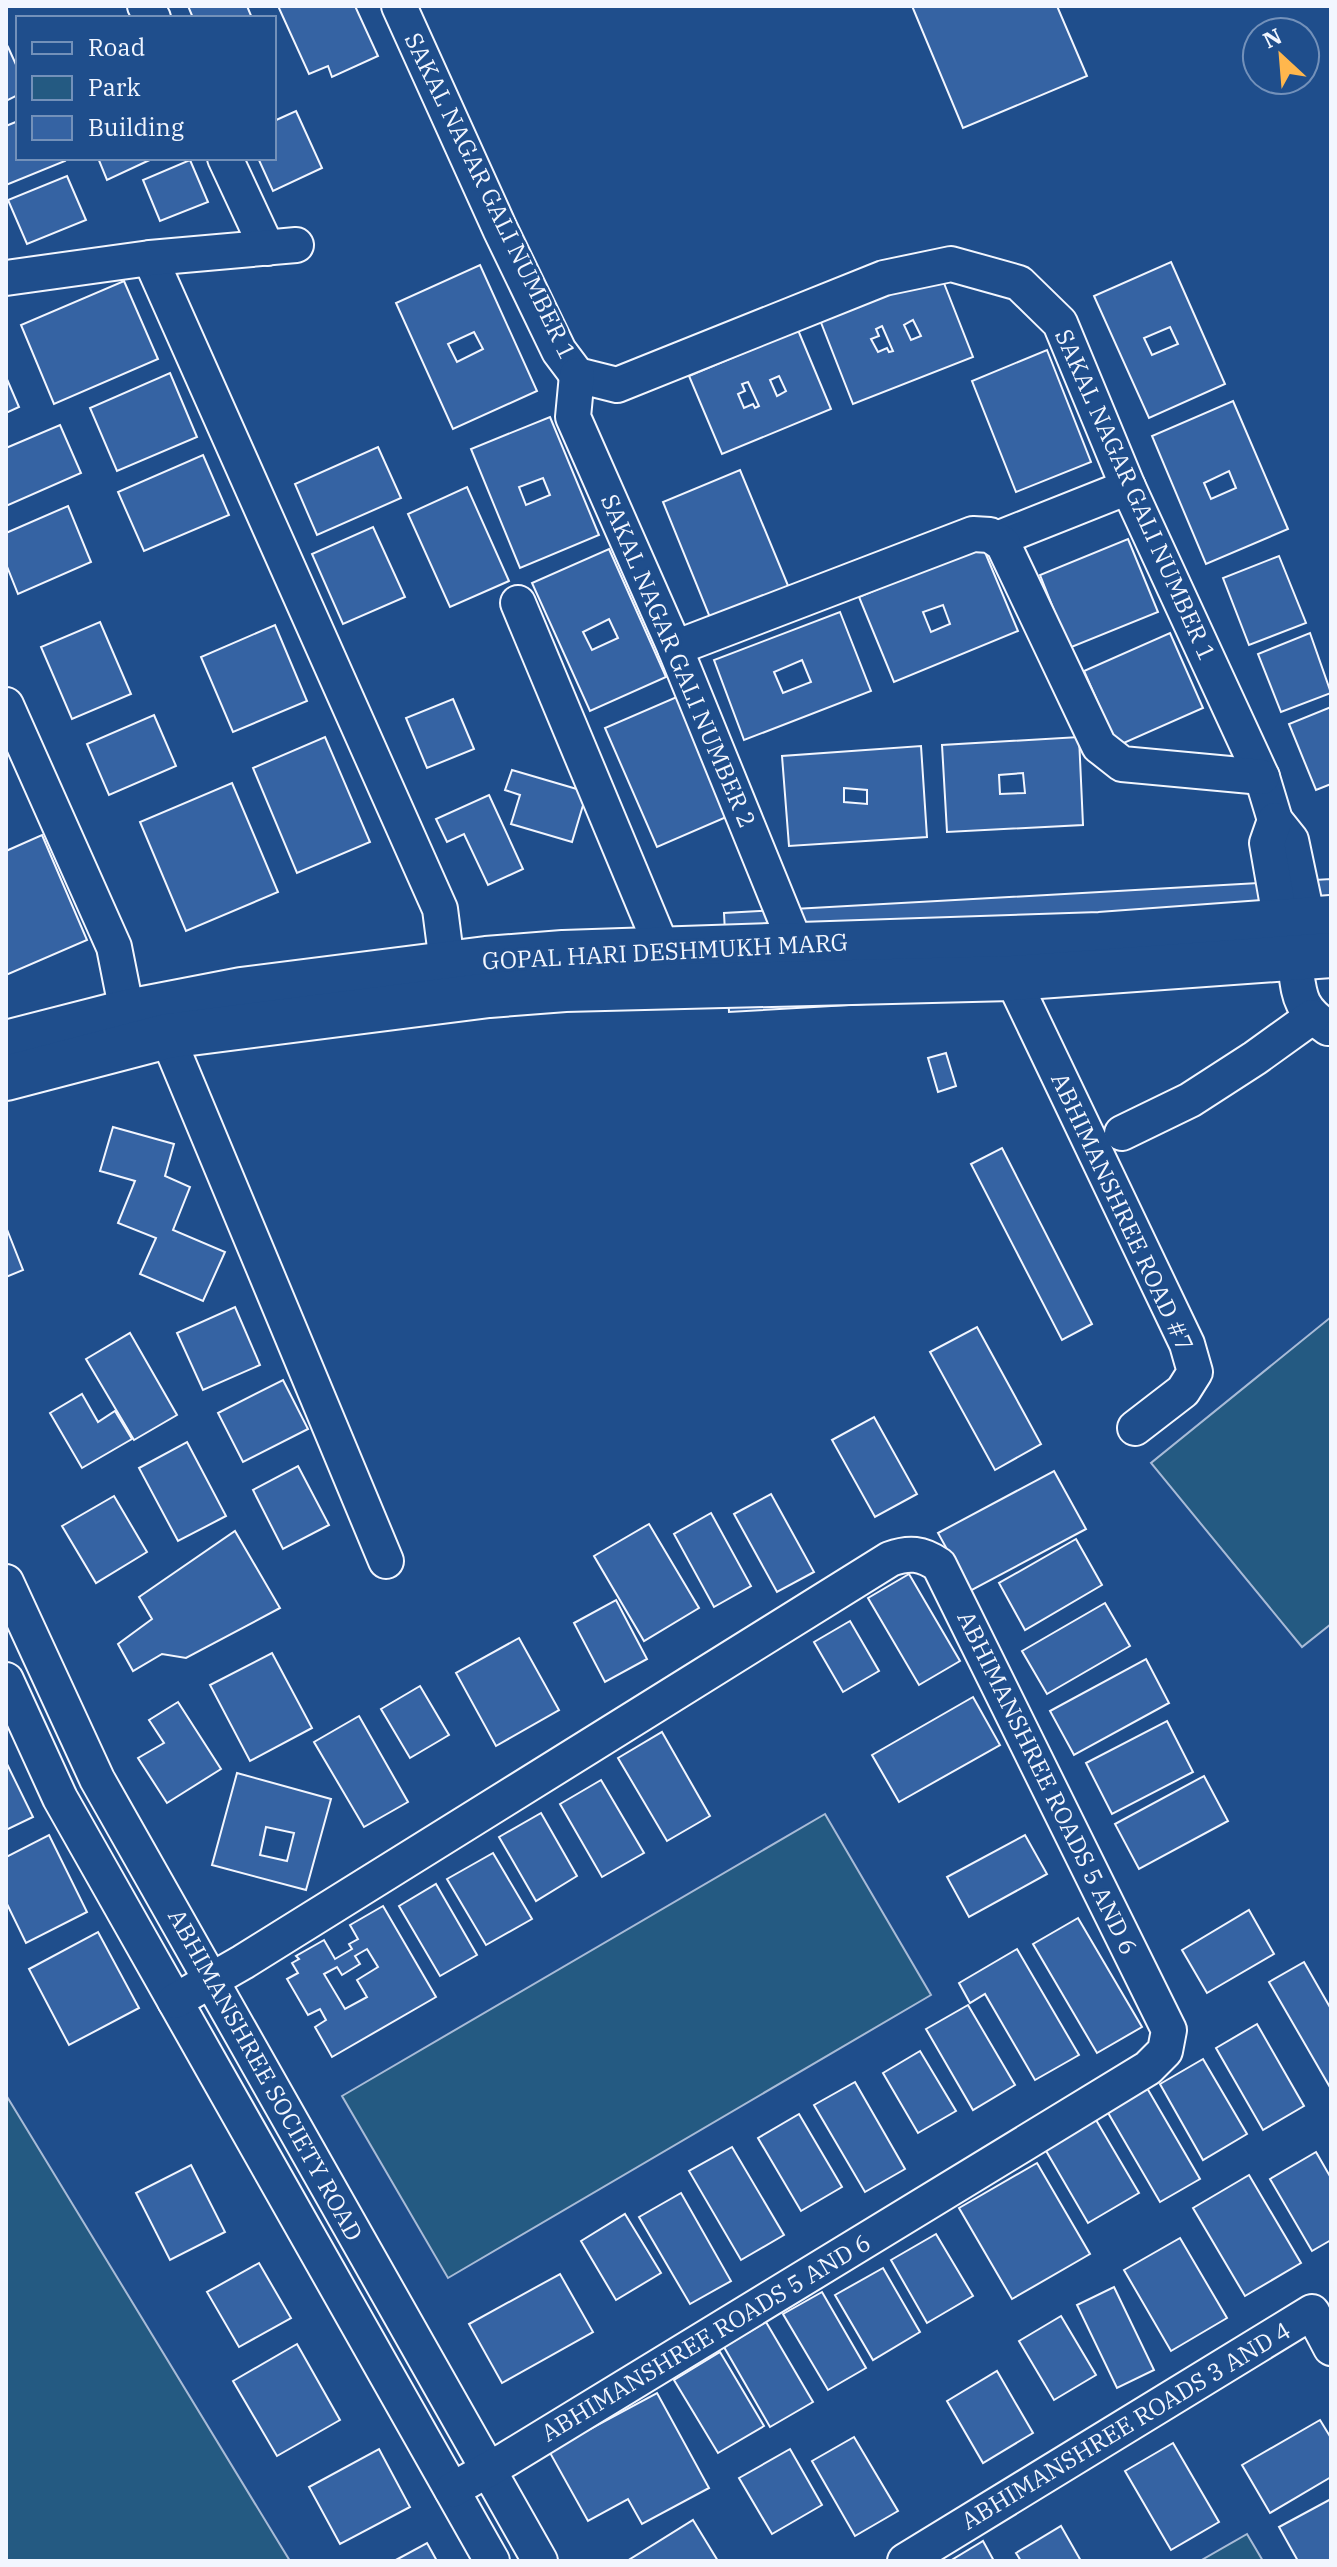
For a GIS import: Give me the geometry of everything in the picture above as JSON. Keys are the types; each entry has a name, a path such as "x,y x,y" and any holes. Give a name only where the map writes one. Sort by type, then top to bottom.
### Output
{"main road":[{"name":"GOPAL HARI DESHMUKH MARG","path":"6,1078 167,1036 444,982 563,953 1100,935 1309,935"},
{"name":"GOPAL HARI DESHMUKH MARG","path":"6,1043 127,1012 241,990 444,982 565,989 1012,978 1309,935"}],"street":[{"name":"SAKAL NAGAR GALI NUMBER 1","path":"399,6 500,229 559,351 577,375 617,385 884,278 951,264 1019,283 1060,323 1128,487 1262,777 1275,820 1267,843 1309,935"},
{"path":"6,278 150,258 282,247 226,160"},
{"path":"150,258 440,909 444,982"},
{"name":"SAKAL NAGAR GALI NUMBER 2","path":"577,375 573,417 675,648 796,945"},
{"path":"997,539 1128,487"},
{"path":"675,648 982,533 1003,544 1099,746 1110,756 1122,764 1262,777"},
{"path":"518,603 663,950"},
{"path":"6,705 114,947 127,1012"},
{"path":"1122,1133 1190,1100 1255,1058 1321,1024 1301,1004 1309,935"},
{"name":"ABHIMANSHREE ROAD #7","path":"1012,978 1187,1344 1195,1372 1183,1391 1135,1428"},
{"path":"167,1036 386,1561"},
{"name":"ABHIMANSHREE ROADS 5 AND 6","path":"175,2001 890,1559 917,1554 939,1565 1169,2030 1165,2051 1148,2068 452,2490"},
{"name":"ABHIMANSHREE SOCIETY ROAD","path":"6,1582 97,1779 540,2561"},
{"name":"ABHIMANSHREE SOCIETY ROAD","path":"6,1680 60,1798 492,2561"},
{"name":"ABHIMANSHREE ROADS 3 AND 4","path":"905,2561 1322,2305 1331,2348"}],"green space":[{"path":"1331,1317 1331,1624 1302,1647 1151,1463"},
{"path":"825,1814 931,1995 448,2278 342,2096"},
{"path":"6,2095 290,2561 6,2561"},
{"path":"1247,2534 1263,2561 1200,2561"}],"building":[{"path":"188,6 247,6 251,16 192,16"},
{"path":"278,6 355,6 378,56 332,77 328,66 309,74"},
{"path":"912,6 1057,6 1087,76 963,128"},
{"path":"8,47 16,65 16,96 6,101"},
{"path":"296,111 322,168 273,191 259,160 276,160 276,120"},
{"path":"16,122 16,160 65,161 6,185 6,126"},
{"path":"99,160 150,160 107,180"},
{"path":"190,160 208,202 160,221 143,180"},
{"path":"67,176 86,220 27,244 8,200"},
{"path":"1171,262 1225,384 1149,418 1094,296","holes":["1170,327 1178,344 1152,355 1144,338"]},
{"path":"480,265 537,391 453,429 396,303","holes":["474,332 483,349 457,362 448,344"]},
{"path":"940,273 973,357 853,404 820,320","holes":["913,320 921,336 911,340 904,325","882,326 893,351 889,352 887,348 878,352 871,339 879,336 876,329"]},
{"path":"124,281 158,359 54,404 21,325"},
{"path":"798,330 831,409 722,454 689,376","holes":["779,376 786,391 777,396 770,380","748,382 759,406 755,408 753,404 744,408 738,394 745,391 742,384"]},
{"path":"1047,350 1091,462 1016,492 972,381"},
{"path":"170,373 197,437 117,471 90,408"},
{"path":"6,377 19,407 6,413"},
{"path":"1233,401 1288,529 1206,564 1152,436","holes":["1229,471 1236,488 1211,499 1204,483"]},
{"path":"550,417 599,535 520,568 471,449","holes":["543,478 550,495 526,505 519,487"]},
{"path":"60,425 81,473 6,506 6,448"},
{"path":"378,447 401,498 317,535 295,484"},
{"path":"203,455 229,515 144,551 118,492"},
{"path":"740,470 789,588 711,620 663,502"},
{"path":"467,487 509,581 450,607 408,514"},
{"path":"68,506 91,562 18,594 6,564 6,533"},
{"path":"373,527 405,597 343,624 312,554"},
{"path":"1128,539 1158,612 1069,648 1040,575"},
{"path":"982,545 1018,631 894,682 859,597","holes":["943,605 950,624 931,632 923,612"]},
{"path":"609,549 666,677 590,711 532,583","holes":["609,619 618,638 592,650 583,632"]},
{"path":"1279,556 1306,623 1249,645 1223,578"},
{"path":"840,612 871,691 744,740 714,660","holes":["802,660 811,682 783,693 774,672"]},
{"path":"100,622 131,694 72,719 41,647"},
{"path":"275,625 307,701 233,732 201,657"},
{"path":"1170,633 1203,708 1117,746 1084,671"},
{"path":"1310,633 1331,693 1281,712 1258,654"},
{"path":"679,696 731,815 657,847 605,728"},
{"path":"453,699 474,749 427,768 406,718"},
{"path":"1331,707 1331,784 1316,790 1289,724"},
{"path":"154,715 176,766 109,795 87,744"},
{"path":"325,737 370,842 297,873 253,768"},
{"path":"1079,737 1083,825 947,832 942,745","holes":["1023,773 1025,793 1000,794 999,775"]},
{"path":"921,746 927,837 789,846 782,756","holes":["844,788 867,790 867,804 844,802"]},
{"path":"512,770 587,792 572,842 511,824 520,795 505,790"},
{"path":"232,783 278,892 186,931 140,822"},
{"path":"489,795 523,869 488,885 464,834 447,842 436,819"},
{"path":"42,835 87,940 6,975 6,851"},
{"path":"1331,879 1331,977 729,1012 724,913"},
{"path":"946,1053 956,1086 938,1092 928,1058"},
{"path":"113,1127 174,1144 165,1176 190,1187 173,1230 225,1252 203,1301 140,1274 156,1238 118,1223 135,1181 100,1171"},
{"path":"1002,1148 1092,1324 1062,1340 971,1164"},
{"path":"6,1227 23,1270 6,1277"},
{"path":"235,1307 260,1365 203,1390 177,1333"},
{"path":"977,1327 1041,1444 995,1470 930,1352"},
{"path":"130,1333 177,1415 134,1440 86,1359"},
{"path":"283,1380 308,1429 243,1462 218,1413"},
{"path":"82,1394 98,1422 115,1411 132,1439 82,1468 50,1413"},
{"path":"874,1417 917,1494 875,1517 832,1440"},
{"path":"187,1442 226,1516 178,1541 139,1468"},
{"path":"298,1466 329,1525 283,1549 253,1490"},
{"path":"1054,1471 1086,1529 970,1591 938,1533"},
{"path":"771,1494 814,1572 777,1592 734,1514"},
{"path":"114,1496 147,1552 96,1583 62,1526"},
{"path":"711,1513 751,1586 714,1607 674,1534"},
{"path":"649,1524 699,1608 644,1641 594,1556"},
{"path":"235,1531 280,1608 186,1658 162,1654 133,1671 118,1644 152,1619 139,1597"},
{"path":"1076,1539 1102,1585 1025,1630 999,1583"},
{"path":"909,1574 960,1661 919,1685 868,1598"},
{"path":"616,1600 647,1659 605,1682 574,1623"},
{"path":"1105,1603 1130,1646 1047,1694 1022,1651"},
{"path":"850,1621 879,1671 843,1692 814,1642"},
{"path":"519,1638 559,1710 496,1746 456,1673"},
{"path":"272,1653 312,1728 250,1761 210,1685"},
{"path":"1146,1659 1169,1703 1074,1755 1050,1711"},
{"path":"420,1686 449,1735 410,1758 381,1709"},
{"path":"973,1697 1000,1745 899,1802 872,1755"},
{"path":"178,1702 221,1769 167,1803 138,1758 164,1743 149,1720"},
{"path":"359,1716 408,1802 364,1827 314,1742"},
{"path":"1167,1721 1193,1772 1112,1814 1086,1763"},
{"path":"662,1732 710,1816 667,1841 618,1758"},
{"path":"6,1762 33,1817 6,1830"},
{"path":"237,1773 331,1799 306,1890 212,1865","holes":["266,1827 294,1833 287,1861 260,1855"]},
{"path":"1204,1776 1228,1821 1139,1869 1115,1824"},
{"path":"601,1780 644,1853 602,1877 560,1804"},
{"path":"541,1813 577,1876 536,1901 499,1837"},
{"path":"49,1835 87,1912 26,1943 6,1902 6,1857"},
{"path":"1025,1835 1047,1874 969,1917 947,1877"},
{"path":"493,1853 532,1919 486,1945 447,1879"},
{"path":"436,1884 477,1955 440,1976 399,1906"},
{"path":"383,1906 436,1997 332,2057 315,2027 326,2020 320,2009 308,2015 287,1979 298,1973 292,1963 299,1959 296,1956 324,1940 335,1959 352,1949 349,1944 358,1939 350,1925","holes":["367,1949 378,1967 357,1980 367,1997 345,2009 324,1974 337,1967 342,1975 360,1964 355,1956"]},
{"path":"1249,1910 1274,1954 1207,1993 1182,1950"},
{"path":"1078,1918 1142,2027 1097,2053 1033,1944"},
{"path":"98,1932 139,2008 69,2045 29,1969"},
{"path":"1017,1949 1079,2055 1035,2080 985,1994 970,2003 959,1983"},
{"path":"1304,1962 1331,2009 1331,2089 1269,1982"},
{"path":"968,2005 1015,2085 973,2110 926,2029"},
{"path":"1257,2024 1304,2106 1263,2130 1216,2048"},
{"path":"920,2051 956,2111 918,2133 883,2073"},
{"path":"1203,2059 1247,2134 1203,2160 1160,2084"},
{"path":"855,2082 905,2169 865,2192 814,2105"},
{"path":"1147,2088 1200,2179 1160,2202 1107,2111"},
{"path":"799,2114 842,2187 801,2211 758,2138"},
{"path":"1096,2120 1139,2193 1088,2223 1045,2149"},
{"path":"732,2147 784,2235 741,2260 689,2171"},
{"path":"1316,2152 1331,2178 1331,2240 1312,2251 1270,2179"},
{"path":"1037,2163 1090,2254 1012,2299 959,2208"},
{"path":"191,2165 225,2232 170,2260 136,2193"},
{"path":"1249,2175 1301,2263 1245,2296 1193,2208"},
{"path":"681,2193 731,2281 690,2304 639,2217"},
{"path":"625,2214 661,2273 616,2300 581,2241"},
{"path":"936,2234 973,2296 927,2323 891,2260"},
{"path":"1180,2238 1227,2318 1171,2351 1124,2270"},
{"path":"259,2263 291,2318 239,2347 207,2292"},
{"path":"883,2268 920,2332 873,2360 835,2295"},
{"path":"560,2274 593,2332 502,2383 469,2324"},
{"path":"1114,2287 1154,2370 1117,2388 1077,2305"},
{"path":"822,2292 866,2368 828,2390 783,2314"},
{"path":"1061,2316 1096,2375 1054,2400 1019,2341"},
{"path":"766,2322 813,2402 770,2427 724,2347"},
{"path":"297,2344 340,2420 277,2456 233,2381"},
{"path":"720,2352 764,2426 718,2453 674,2380"},
{"path":"997,2371 1033,2433 983,2463 947,2401"},
{"path":"657,2393 709,2488 642,2524 628,2499 588,2521 549,2451"},
{"path":"1320,2420 1331,2438 1331,2477 1270,2513 1242,2465"},
{"path":"854,2437 898,2511 855,2536 812,2461"},
{"path":"1173,2443 1219,2522 1171,2550 1125,2471"},
{"path":"379,2449 410,2507 340,2544 309,2487"},
{"path":"790,2449 822,2505 772,2534 739,2478"},
{"path":"1331,2499 1331,2561 1298,2561 1279,2527"},
{"path":"693,2520 718,2561 627,2561"},
{"path":"1061,2526 1081,2561 1021,2561 1016,2553"},
{"path":"983,2541 994,2561 950,2561"},
{"path":"427,2543 437,2561 394,2561"}]}
